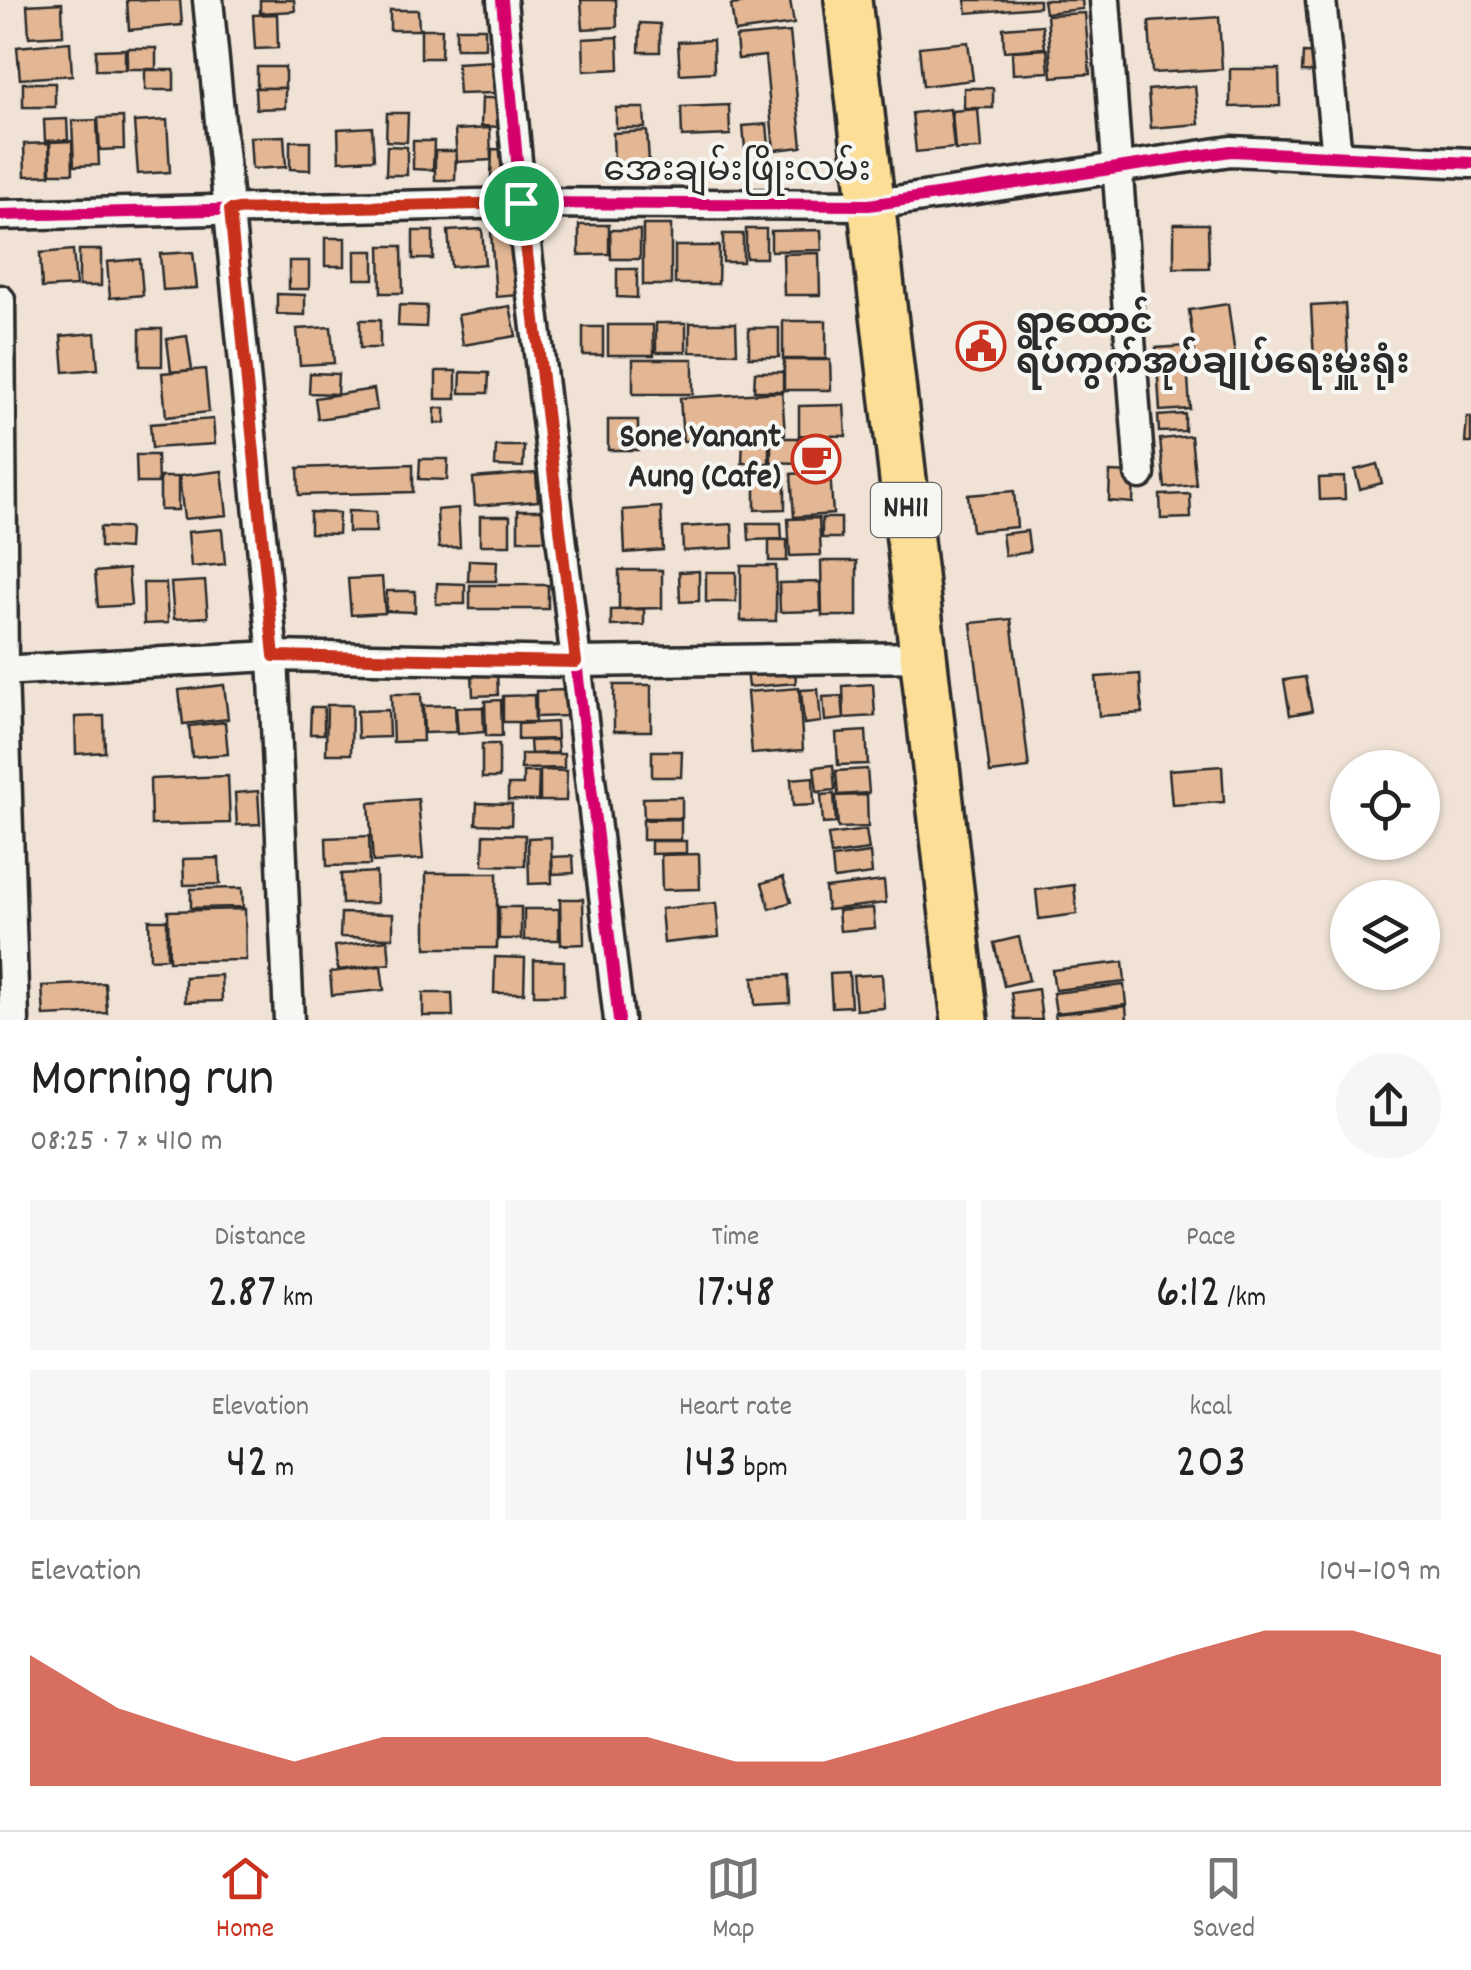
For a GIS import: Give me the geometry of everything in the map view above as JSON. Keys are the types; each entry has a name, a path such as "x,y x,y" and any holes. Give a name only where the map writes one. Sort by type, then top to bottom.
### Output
{"highway":[{"name":"NH11","path":"848,0 966,1020"}],"street":[{"path":"208,0 274,656 289,1020"},
{"path":"502,0 521,203 619,1020"},
{"path":"1105,0 1140,474"},
{"path":"1321,0 1337,156"},
{"name":"အေးချမ်းဖြိုးလမ်း","path":"0,215 521,203 870,205 1231,151 1471,162"},
{"path":"0,300 2,671 14,1020"},
{"path":"2,671 274,656 576,662 923,657"}],"building":[{"path":"127,0 180,0 182,25 129,30"},
{"path":"260,0 294,0 295,11 260,13"},
{"path":"581,0 616,0 617,27 583,29"},
{"path":"790,0 794,24 735,32 731,5"},
{"path":"965,0 1039,0 1039,7 967,13"},
{"path":"1043,0 1082,0 1083,9 1045,13"},
{"path":"62,3 63,35 29,37 27,5"},
{"path":"390,10 418,10 419,30 390,30"},
{"path":"1085,13 1090,74 1052,77 1047,15"},
{"path":"277,14 278,48 255,49 253,15"},
{"path":"1219,17 1222,69 1152,73 1149,22"},
{"path":"640,23 660,24 660,52 639,52"},
{"path":"1042,25 1045,48 1004,51 1003,28"},
{"path":"456,28 485,28 485,48 456,48"},
{"path":"421,29 442,29 441,58 421,58"},
{"path":"790,32 802,147 774,150 765,56 738,59 736,37"},
{"path":"618,37 619,69 584,71 583,39"},
{"path":"713,40 714,72 680,74 678,42"},
{"path":"70,42 72,75 20,79 17,47"},
{"path":"968,42 973,80 923,86 919,47"},
{"path":"127,48 156,48 156,69 127,69"},
{"path":"125,49 125,70 96,70 96,50"},
{"path":"1047,49 1049,72 1013,74 1012,51"},
{"path":"1303,53 1325,54 1325,73 1302,72"},
{"path":"492,61 494,93 459,94 457,63"},
{"path":"257,67 285,67 285,88 257,88"},
{"path":"1230,69 1279,69 1280,106 1230,107"},
{"path":"145,70 174,70 174,90 145,90"},
{"path":"23,83 55,83 55,107 23,107"},
{"path":"1195,86 1199,124 1151,128 1148,90"},
{"path":"255,88 285,88 285,108 256,109"},
{"path":"964,88 993,88 993,108 964,108"},
{"path":"482,98 503,98 502,127 481,126"},
{"path":"729,105 730,135 682,137 681,107"},
{"path":"616,108 644,108 645,128 616,128"},
{"path":"950,109 954,148 916,152 912,113"},
{"path":"978,109 981,149 955,150 952,111"},
{"path":"387,113 408,113 407,142 386,141"},
{"path":"123,117 124,149 100,150 98,118"},
{"path":"67,119 68,140 45,141 44,120"},
{"path":"97,120 99,165 74,166 72,121"},
{"path":"167,120 170,172 138,174 134,122"},
{"path":"767,124 771,169 747,171 743,126"},
{"path":"372,127 374,159 339,161 338,129"},
{"path":"490,128 491,160 457,162 455,130"},
{"path":"647,131 649,163 614,165 613,133"},
{"path":"284,136 286,167 252,169 250,137"},
{"path":"72,141 73,173 51,173 50,142"},
{"path":"290,141 310,141 310,170 290,169"},
{"path":"413,141 434,141 433,170 413,169"},
{"path":"49,143 50,175 25,176 24,144"},
{"path":"387,146 407,147 407,175 386,175"},
{"path":"492,149 513,150 512,178 491,178"},
{"path":"435,151 456,151 455,180 435,180"},
{"path":"1174,224 1208,224 1209,268 1174,268"},
{"path":"579,225 609,225 609,254 579,255"},
{"path":"643,225 671,225 671,285 643,285"},
{"path":"482,229 485,264 451,267 448,231"},
{"path":"746,229 766,229 766,258 746,258"},
{"path":"610,230 640,230 640,259 611,259"},
{"path":"821,230 822,250 771,251 771,231"},
{"path":"413,231 433,231 433,259 413,259"},
{"path":"522,231 528,294 496,297 491,233"},
{"path":"723,234 743,234 743,262 723,262"},
{"path":"325,238 345,238 345,266 325,266"},
{"path":"380,246 402,246 403,293 381,293"},
{"path":"675,246 719,246 718,284 675,284"},
{"path":"73,250 76,286 42,288 40,253"},
{"path":"79,250 101,250 101,286 79,286"},
{"path":"355,251 374,251 374,279 355,279"},
{"path":"193,252 197,288 163,290 160,254"},
{"path":"819,253 820,295 784,295 783,254"},
{"path":"140,259 143,295 110,298 107,262"},
{"path":"289,261 309,261 309,289 289,289"},
{"path":"617,269 637,269 637,298 617,297"},
{"path":"277,294 305,295 305,315 277,314"},
{"path":"1228,304 1236,363 1197,369 1189,310"},
{"path":"1345,304 1348,359 1314,360 1311,306"},
{"path":"399,305 427,306 426,327 398,326"},
{"path":"510,306 516,336 463,345 458,315"},
{"path":"360,320 380,320 380,348 360,348"},
{"path":"783,321 826,321 826,359 783,359"},
{"path":"656,323 686,323 686,352 656,352"},
{"path":"690,323 736,323 737,353 690,352"},
{"path":"608,325 653,325 654,355 608,355"},
{"path":"331,327 334,363 300,365 297,329"},
{"path":"583,327 603,327 603,355 583,355"},
{"path":"749,328 779,328 779,357 749,357"},
{"path":"140,329 162,329 162,366 140,366"},
{"path":"95,333 98,369 64,372 61,336"},
{"path":"187,336 192,370 171,372 167,339"},
{"path":"1186,346 1190,409 1160,411 1156,348"},
{"path":"633,359 693,359 693,394 633,394"},
{"path":"784,360 830,360 831,390 784,390"},
{"path":"205,369 209,412 166,417 162,373"},
{"path":"436,371 456,371 456,399 436,399"},
{"path":"461,372 489,373 488,393 460,393"},
{"path":"755,372 783,372 783,391 754,391"},
{"path":"310,373 338,374 337,394 309,393"},
{"path":"374,389 377,410 318,419 315,398"},
{"path":"782,392 785,435 683,441 680,398"},
{"path":"844,405 846,436 799,435 799,406"},
{"path":"435,408 445,408 445,423 435,423"},
{"path":"1185,414 1185,431 1159,432 1158,416"},
{"path":"1467,417 1471,417 1471,443 1465,443"},
{"path":"213,419 215,444 152,448 150,424"},
{"path":"608,420 638,420 638,450 608,450"},
{"path":"799,436 829,436 829,466 800,466"},
{"path":"1191,436 1196,485 1165,488 1160,439"},
{"path":"743,438 769,439 769,463 742,463"},
{"path":"771,438 798,438 798,463 771,462"},
{"path":"496,446 524,446 523,467 495,466"},
{"path":"136,455 157,455 158,483 137,483"},
{"path":"420,459 448,459 447,480 419,479"},
{"path":"413,464 413,492 299,495 298,468"},
{"path":"1377,464 1382,483 1360,489 1355,470"},
{"path":"222,471 227,515 184,519 179,476"},
{"path":"830,471 833,514 794,517 791,474"},
{"path":"1110,472 1134,473 1133,503 1109,501"},
{"path":"536,473 538,501 475,506 473,478"},
{"path":"160,477 178,477 178,510 160,510"},
{"path":"1344,477 1345,499 1320,500 1319,478"},
{"path":"755,480 785,480 785,509 755,510"},
{"path":"1014,491 1017,527 972,531 968,495"},
{"path":"1190,494 1191,518 1161,519 1160,495"},
{"path":"661,507 663,550 625,553 623,510"},
{"path":"458,508 460,547 439,548 437,510"},
{"path":"518,510 548,510 548,540 518,540"},
{"path":"348,511 376,512 376,532 348,532"},
{"path":"310,512 339,513 338,534 310,533"},
{"path":"480,516 510,516 510,545 480,545"},
{"path":"819,518 821,555 790,556 788,519"},
{"path":"822,518 841,518 841,538 822,538"},
{"path":"748,523 781,523 782,539 749,540"},
{"path":"732,524 733,548 683,551 682,527"},
{"path":"100,527 129,528 128,549 100,547"},
{"path":"222,529 225,564 191,567 188,532"},
{"path":"1027,531 1030,552 1005,556 1002,534"},
{"path":"769,540 787,540 787,561 769,561"},
{"path":"469,560 497,561 496,581 468,581"},
{"path":"821,561 857,561 857,616 822,616"},
{"path":"741,566 776,566 776,621 741,621"},
{"path":"128,569 131,605 98,607 95,572"},
{"path":"619,570 662,570 662,608 619,609"},
{"path":"699,571 699,601 680,602 679,572"},
{"path":"706,572 736,572 736,602 706,602"},
{"path":"382,577 385,613 351,615 348,579"},
{"path":"205,581 208,617 174,619 171,583"},
{"path":"820,582 821,611 780,612 779,583"},
{"path":"143,583 166,583 168,623 144,624"},
{"path":"437,583 465,584 465,604 436,604"},
{"path":"470,585 548,585 548,609 470,609"},
{"path":"387,591 415,591 415,612 386,611"},
{"path":"644,609 644,625 611,626 611,610"},
{"path":"1011,619 1029,768 990,773 971,623"},
{"path":"795,666 796,683 748,687 746,670"},
{"path":"497,671 498,695 473,696 472,672"},
{"path":"1140,674 1142,713 1099,716 1096,677"},
{"path":"1305,677 1312,711 1290,715 1284,680"},
{"path":"873,684 875,716 844,718 843,686"},
{"path":"224,685 228,719 183,724 179,690"},
{"path":"614,685 651,685 651,731 614,731"},
{"path":"799,688 803,750 752,754 747,692"},
{"path":"818,689 821,722 804,724 801,690"},
{"path":"567,690 568,716 536,717 536,691"},
{"path":"391,694 421,694 423,741 393,742"},
{"path":"534,695 535,722 503,722 503,696"},
{"path":"842,696 844,719 825,721 823,697"},
{"path":"501,700 502,736 486,736 485,701"},
{"path":"327,705 352,705 351,754 326,754"},
{"path":"455,705 456,732 424,733 423,706"},
{"path":"311,707 324,707 324,734 310,734"},
{"path":"483,707 484,732 458,734 456,708"},
{"path":"388,710 389,737 358,738 357,711"},
{"path":"104,716 105,752 76,754 75,717"},
{"path":"225,722 228,754 192,757 189,726"},
{"path":"556,722 557,739 518,740 518,724"},
{"path":"866,731 868,764 838,765 836,733"},
{"path":"557,740 558,753 531,754 530,741"},
{"path":"482,744 499,744 499,778 482,778"},
{"path":"652,751 682,751 681,777 652,777"},
{"path":"521,754 564,754 564,768 521,769"},
{"path":"833,765 835,790 817,792 814,767"},
{"path":"1222,766 1224,802 1172,805 1169,770"},
{"path":"867,769 869,793 838,795 836,771"},
{"path":"540,770 567,771 566,801 540,801"},
{"path":"523,772 539,772 538,801 508,800 508,785 523,785"},
{"path":"228,776 230,823 151,825 150,779"},
{"path":"813,777 814,805 793,806 791,779"},
{"path":"258,791 260,824 237,825 235,793"},
{"path":"834,794 836,823 823,824 821,795"},
{"path":"867,795 868,827 838,828 836,796"},
{"path":"682,797 682,818 644,818 643,798"},
{"path":"418,799 423,859 373,862 369,803"},
{"path":"477,803 512,804 511,825 476,824"},
{"path":"681,819 681,840 643,840 643,820"},
{"path":"866,830 869,850 831,855 828,835"},
{"path":"484,834 525,835 525,866 483,865"},
{"path":"369,836 370,865 327,866 326,838"},
{"path":"551,837 552,883 529,884 528,838"},
{"path":"651,841 686,841 686,853 651,854"},
{"path":"870,853 872,874 834,879 832,858"},
{"path":"699,854 700,889 662,890 661,855"},
{"path":"573,856 574,873 553,874 552,857"},
{"path":"219,858 220,884 184,885 183,859"},
{"path":"376,872 377,903 342,904 341,874"},
{"path":"426,873 497,873 497,948 426,948"},
{"path":"783,877 791,902 770,909 762,883"},
{"path":"884,881 886,903 827,910 825,888"},
{"path":"1074,885 1077,914 1039,919 1036,890"},
{"path":"242,888 243,907 191,908 191,889"},
{"path":"560,899 583,899 584,944 561,945"},
{"path":"716,903 719,937 664,943 661,909"},
{"path":"499,907 521,907 521,939 499,939"},
{"path":"873,908 875,928 840,931 838,911"},
{"path":"245,909 246,960 169,961 168,911"},
{"path":"524,909 559,909 559,940 524,940"},
{"path":"341,913 393,914 393,938 340,937"},
{"path":"149,920 167,920 167,958 150,959"},
{"path":"1019,937 1029,980 1004,986 994,943"},
{"path":"388,940 390,964 338,970 335,946"},
{"path":"495,957 525,958 524,993 494,993"},
{"path":"534,960 564,961 564,995 534,995"},
{"path":"1123,962 1125,982 1055,990 1052,970"},
{"path":"381,966 384,990 332,995 330,972"},
{"path":"849,973 851,1006 832,1007 830,974"},
{"path":"882,974 884,1008 856,1010 853,976"},
{"path":"221,975 222,1001 185,1002 185,977"},
{"path":"789,975 790,1003 755,1005 753,977"},
{"path":"105,983 107,1013 44,1016 42,986"},
{"path":"1124,985 1126,1005 1056,1013 1053,993"},
{"path":"1038,989 1042,1020 1015,1020 1011,993"},
{"path":"423,993 452,993 453,1016 423,1016"},
{"path":"1126,1006 1127,1020 1056,1020 1055,1014"}],"cycle path":[{"path":"502,0 521,203 619,1020"},
{"path":"0,215 521,203 869,205 1231,151 1471,163"}],"place":[{"name":"ရွာထောင် ရပ်ကွက်အုပ်ချုပ်ရေးမှူးရုံး","path":"981,346"},
{"name":"Sone Yanant Aung (Cafe)","path":"816,459"}],"route":[{"path":"521,203 576,662 274,656 230,210 521,203"}]}
